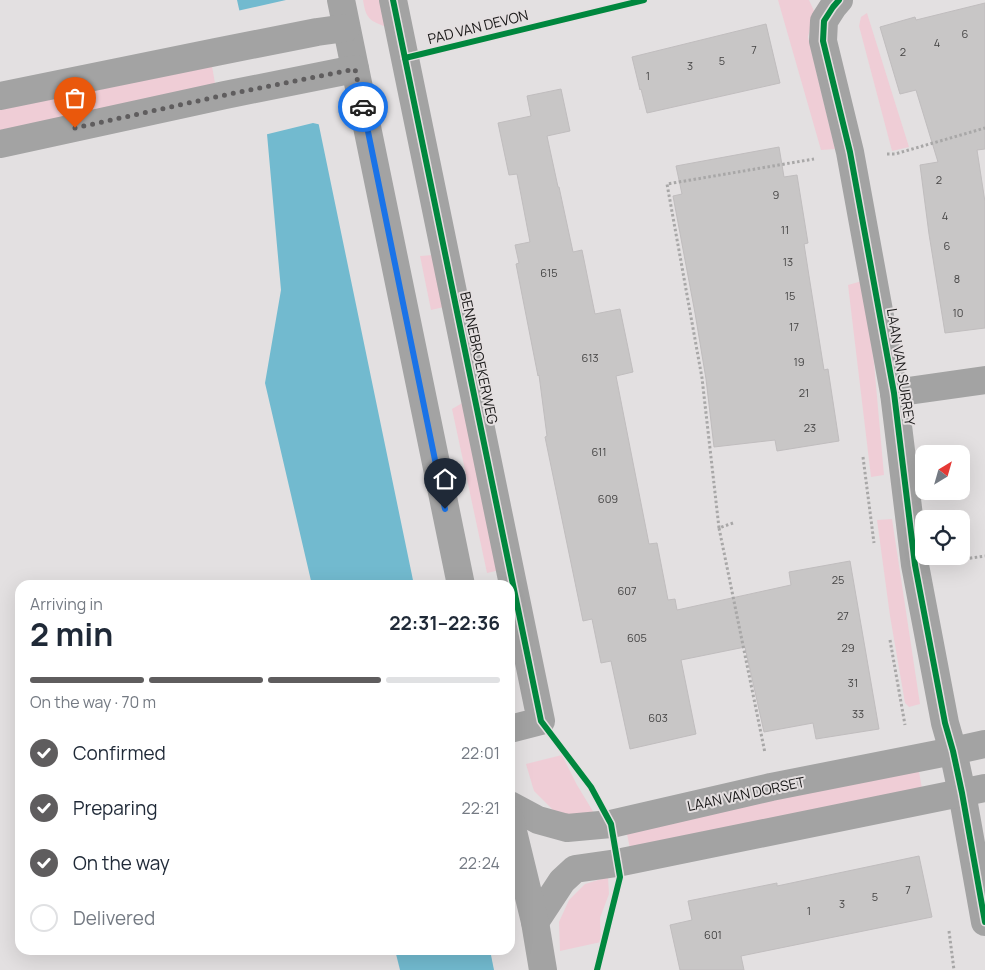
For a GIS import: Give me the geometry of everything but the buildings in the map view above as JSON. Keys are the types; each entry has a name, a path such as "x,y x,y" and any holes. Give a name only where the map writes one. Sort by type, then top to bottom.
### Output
{"street":[{"path":"341,0 460,580"},
{"name":"BENNEBROEKERWEG","path":"393,0 512,580"},
{"name":"LAAN VAN SURREY","path":"836,4 824,21 823,41 850,152 894,393 915,565 944,724 953,751 974,790 985,922"},
{"path":"0,96 216,52 346,28"},
{"path":"0,144 355,69"},
{"path":"894,393 985,380"},
{"name":"BENNEBROEKERWEG","path":"515,594 541,721 515,728"},
{"name":"LAAN VAN DORSET","path":"515,808 538,820 567,828 611,824 771,787 985,744"},
{"path":"535,922 562,880 575,869 617,863 974,790"},
{"path":"515,840 535,922 543,970"}],"path":[{"path":"771,787 719,528 702,378 667,184 850,152 895,154 985,128"},
{"path":"719,528 733,522"},
{"path":"948,923 954,970"}],"shaded area":[{"path":"363,0 380,0 386,27 369,18 365,11"},
{"path":"778,0 809,0 814,11 808,37 835,149 821,150"},
{"path":"867,13 909,147 892,151 859,26 861,17"},
{"path":"212,66 216,89 0,134 0,109"},
{"path":"433,255 444,307 431,310 420,256"},
{"path":"862,281 874,363 884,475 871,477 848,285"},
{"path":"464,402 500,570 487,573 452,409"},
{"path":"892,519 920,704 909,707 905,703 890,616 877,520"},
{"path":"562,755 597,818 575,817 554,811 534,791 526,764"},
{"path":"918,766 923,794 630,849 627,834"},
{"path":"608,877 609,894 600,918 601,942 560,951 559,922 569,900 585,884"}],"water":[{"path":"237,0 293,0 413,580 311,580 265,383 281,290 267,134"},
{"path":"396,955 491,955 494,970 400,970"}],"pier":[{"path":"286,0 296,0 322,125 313,123 264,135 237,11"}],"cycle path":[{"path":"393,0 512,580"},
{"name":"PAD VAN DEVON","path":"405,58 644,0"},
{"path":"839,0 824,21 823,41 850,152 894,393 915,565 945,723 962,793 985,922"},
{"path":"515,594 541,721 591,787 611,824 620,877 597,970"}],"way so far":[{"path":"75,128 355,69 363,107"}],"route":[{"path":"363,107 445,509"}]}
